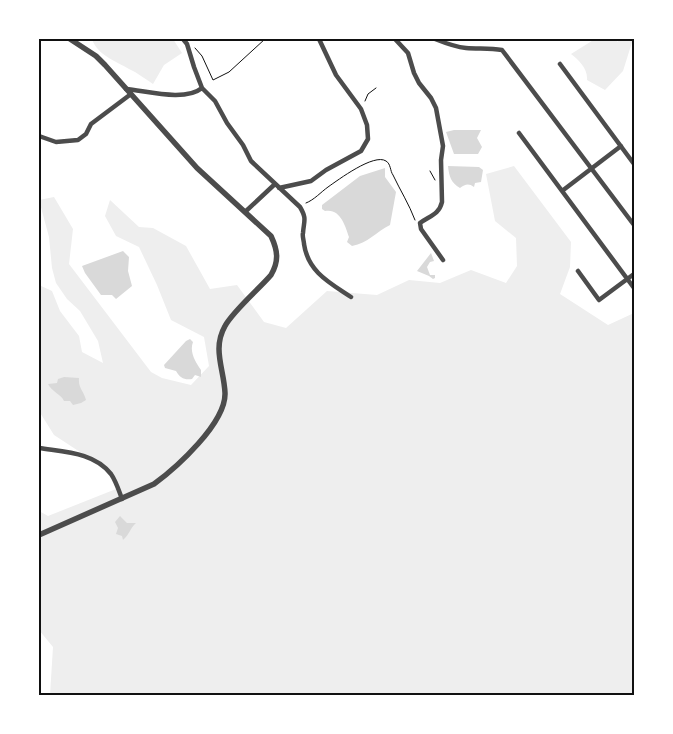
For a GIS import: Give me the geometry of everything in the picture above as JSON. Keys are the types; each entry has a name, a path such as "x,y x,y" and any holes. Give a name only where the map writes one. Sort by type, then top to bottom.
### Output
{"street":[{"path":"39,535 154,484 191,452 210,428 222,407 225,394 218,348 225,326 271,275 277,260 276,246 271,236 196,168 96,56 70,39"},
{"path":"183,39 187,44 202,88 215,101 251,161 300,206 304,214 305,226 302,233 305,252 309,262 324,279 351,298"},
{"path":"245,212 277,186 310,181 361,151 368,139 367,124 361,109 336,75 319,39"},
{"path":"394,39 408,53 419,83 432,98 436,108 443,146 441,160 442,202 440,209 435,214 420,223 421,229 442,260"},
{"path":"435,39 452,46 502,50 634,225"},
{"path":"560,64 634,164"},
{"path":"126,89 164,94 185,94 196,92 202,88"},
{"path":"39,136 56,142 78,140 86,134 91,124 131,94"},
{"path":"519,133 634,288"},
{"path":"562,191 621,146"},
{"path":"578,271 599,300 634,274"},
{"path":"39,448 85,456 99,462 112,475 122,499"}],"path":[{"path":"187,44 194,47 202,56 213,80 229,72 264,39"},
{"path":"361,109 368,94 376,88"},
{"path":"296,202 310,202 368,162 386,161 408,202 415,220 420,223"}],"shaded area":[{"path":"92,39 173,39 182,53 164,65 153,84 102,53 94,45"},
{"path":"595,39 617,39 617,42 620,39 633,39 623,71 605,90 587,80 580,62 571,54"},
{"path":"454,130 481,130 477,138 482,147 478,154 454,154 446,132"},
{"path":"448,166 479,167 483,170 481,182 475,183 474,187 467,185 460,188 451,179"},
{"path":"514,166 571,242 570,267 560,294 608,325 634,313 634,695 50,695 53,647 39,630 39,511 48,516 116,489 106,469 54,435 39,411 39,285 52,291 60,311 79,336 82,352 103,363 98,341 80,311 67,299 56,283 52,268 49,237 39,200 54,197 73,229 69,264 151,372 162,378 191,385 209,366 204,337 171,320 139,247 116,236 105,216 110,200 139,227 153,228 186,246 210,289 237,285 264,322 286,328 327,291 377,295 409,280 440,283 471,270 506,283 517,266 516,238 495,221 486,174"},
{"path":"385,168 385,177 396,192 390,225 358,245 352,246 347,242 349,237 341,218 335,212 322,209 322,205 360,176"},
{"path":"123,251 129,257 128,271 132,286 116,299 112,295 101,295 82,266"},
{"path":"431,253 434,261 430,262 427,267 430,275 435,275 433,279 417,271"},
{"path":"190,339 193,342 192,353 201,370 201,377 195,375 192,379 187,379 182,378 176,371 165,368 164,365"},
{"path":"64,377 79,378 79,384 86,400 73,405 70,401 64,401 48,384 57,383 58,379"},
{"path":"120,516 127,523 136,523 123,540 122,536 116,534 118,528 115,522"}]}
